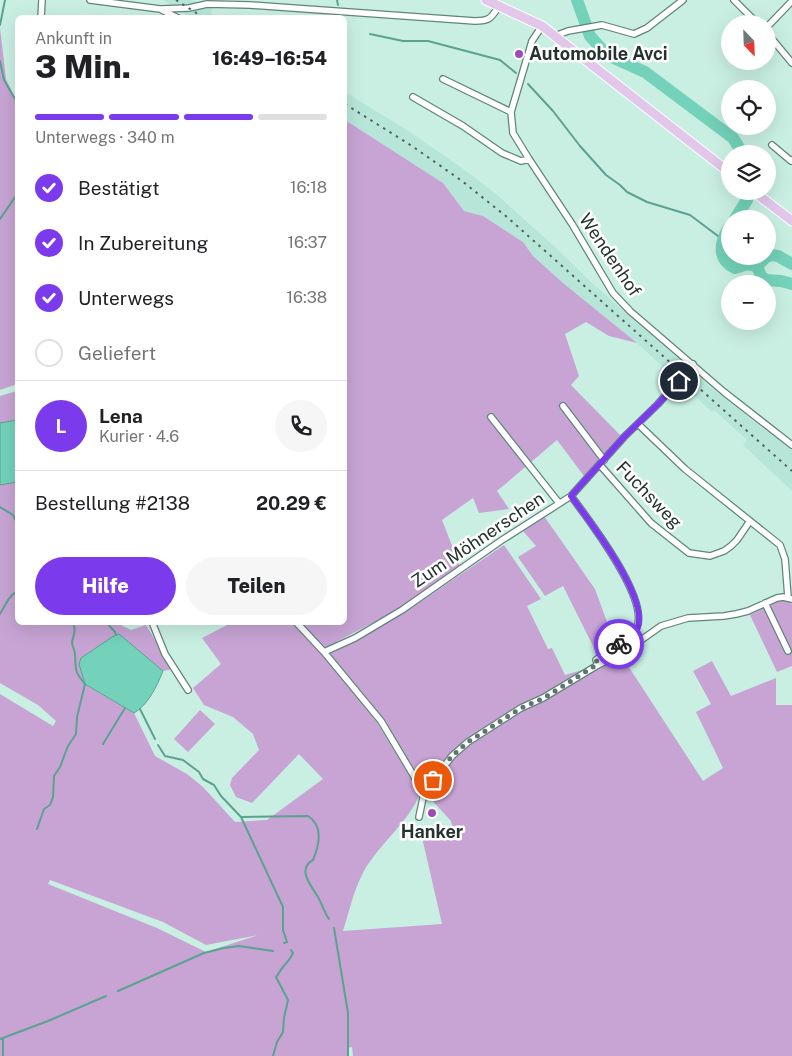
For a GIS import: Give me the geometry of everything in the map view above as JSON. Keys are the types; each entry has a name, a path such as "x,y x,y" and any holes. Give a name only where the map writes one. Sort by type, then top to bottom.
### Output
{"main road":[{"path":"486,0 542,26 721,167"},
{"path":"764,200 792,221"}],"street":[{"path":"41,15 42,0"},
{"path":"90,0 160,9 188,8 207,4 250,5 475,21 484,21 491,18 499,6"},
{"path":"555,36 568,31 602,25 634,34 647,28 683,0"},
{"path":"734,0 749,15"},
{"path":"776,18 792,1"},
{"path":"160,9 172,15"},
{"name":"Wendenhof","path":"542,26 532,41 511,112 513,133 528,160 572,224 614,293 630,311 792,446"},
{"path":"776,44 792,63"},
{"path":"443,79 511,112"},
{"path":"413,97 463,126 502,153 521,161 528,160"},
{"path":"776,149 790,161 792,160"},
{"name":"Zum Möhnerschen","path":"324,652 355,638 402,610 502,540 571,496 693,364"},
{"name":"Fuchsweg","path":"563,406 602,463 651,524 689,553 710,556 724,551 731,546 750,520"},
{"path":"490,417 559,503"},
{"path":"419,817 424,793 452,756 468,742 521,708 544,698 598,664 624,652 662,626 688,618 736,614 748,611 777,598 790,598 785,558 777,542 685,469 638,424"},
{"path":"571,496 622,570 639,617 636,629 632,635 596,660 598,664"},
{"path":"765,603 788,651"},
{"path":"153,625 165,654 188,690"},
{"path":"299,625 324,652 381,721 424,793"}],"shaded area":[{"path":"163,0 192,0 212,8 211,14 213,15 186,15"},
{"path":"0,28 6,79 15,98 15,385 0,390"},
{"path":"347,93 410,132 495,193 591,282 713,389 792,451 792,491 743,445 747,440 714,410 712,412 637,343 563,283 533,256 523,242 483,216 464,211 443,183 347,121"},
{"path":"347,121 443,183 464,211 483,216 523,242 533,256 563,283 637,343 609,336 586,322 565,334 579,376 571,385 620,435 584,476 557,440 497,491 509,509 479,513 473,498 442,520 460,566 401,608 336,642 323,654 378,724 420,793 409,814 368,864 354,895 343,931 442,924 421,833 452,825 451,821 429,797 384,719 330,654 404,613 504,545 541,599 527,606 548,649 552,648 565,675 623,658 703,781 723,768 696,712 711,704 693,671 712,661 731,696 776,678 776,705 792,705 792,1056 353,1056 352,1047 348,1048 348,1056 0,1056 0,694 53,726 56,721 38,705 0,683 0,485 15,482 15,625 121,625 131,630 146,625 173,669 163,671 119,635 85,684 134,713 155,756 187,774 203,787 235,822 267,820 323,779 299,754 252,803 236,797 230,785 232,778 259,750 253,734 233,717 204,705 193,688 221,664 202,638 227,625 347,625","holes":["50,880 163,922 206,945 258,935 206,952 157,928 48,884"]},
{"path":"15,392 15,420 0,423 0,396"},
{"path":"15,420 15,482 0,485 0,423"},
{"path":"544,516 595,589 614,641 597,654 563,586 545,596 518,557 536,546 523,531"},
{"path":"779,601 787,601 792,604 792,666 777,672 750,615"},
{"path":"119,634 163,671 148,700 134,713 85,684 79,664 81,658"},
{"path":"200,710 215,724 188,752 174,739"}],"waterway":[{"path":"0,25 5,0"},
{"path":"337,0 338,5"},
{"path":"577,0 590,36 607,55 645,72 733,138 737,145"},
{"path":"370,34 403,41 428,41 500,60 516,73"},
{"path":"0,61 4,80 15,99"},
{"path":"528,84 606,175 627,192 647,202 690,215 721,238"},
{"path":"0,219 15,197"},
{"path":"741,210 747,200"},
{"path":"757,266 771,255 778,256 792,264"},
{"path":"730,265 735,268 744,265"},
{"path":"752,265 757,266 761,276 766,280 792,284"},
{"path":"0,507 13,515 15,519"},
{"path":"0,614 15,593"},
{"path":"37,829 44,809 50,805 53,797 54,776 60,767 68,746 76,734 77,717 85,684 76,670 75,653 72,645 75,630 74,625"},
{"path":"109,625 116,635"},
{"path":"103,744 125,708"},
{"path":"140,709 155,739"},
{"path":"158,745 165,756 183,760 199,772 203,779 214,785 221,796 241,817 283,907 283,930 287,942 284,943"},
{"path":"241,817 308,816 313,820 319,836 313,860 308,864 306,873 309,883 329,919"},
{"path":"334,928 348,1013 348,1056"},
{"path":"118,991 204,953 239,946 273,951"},
{"path":"273,1056 277,1042 283,1032 288,1000 276,977 292,955 291,950"},
{"path":"0,1039 106,996"},
{"path":"3,1038 3,1056"}],"railway":[{"path":"176,0 199,15"},
{"path":"347,105 412,146 462,181 507,217 792,471"}],"way so far":[{"path":"433,780 452,756 468,742 521,708 544,698 598,664 596,660 619,644"}],"place":[{"name":"Automobile Avci","path":"519,54"},
{"name":"Hanker","path":"432,813"}],"route":[{"path":"619,644 632,635 636,629 639,617 638,609 622,570 571,496 624,437 679,381"}]}
